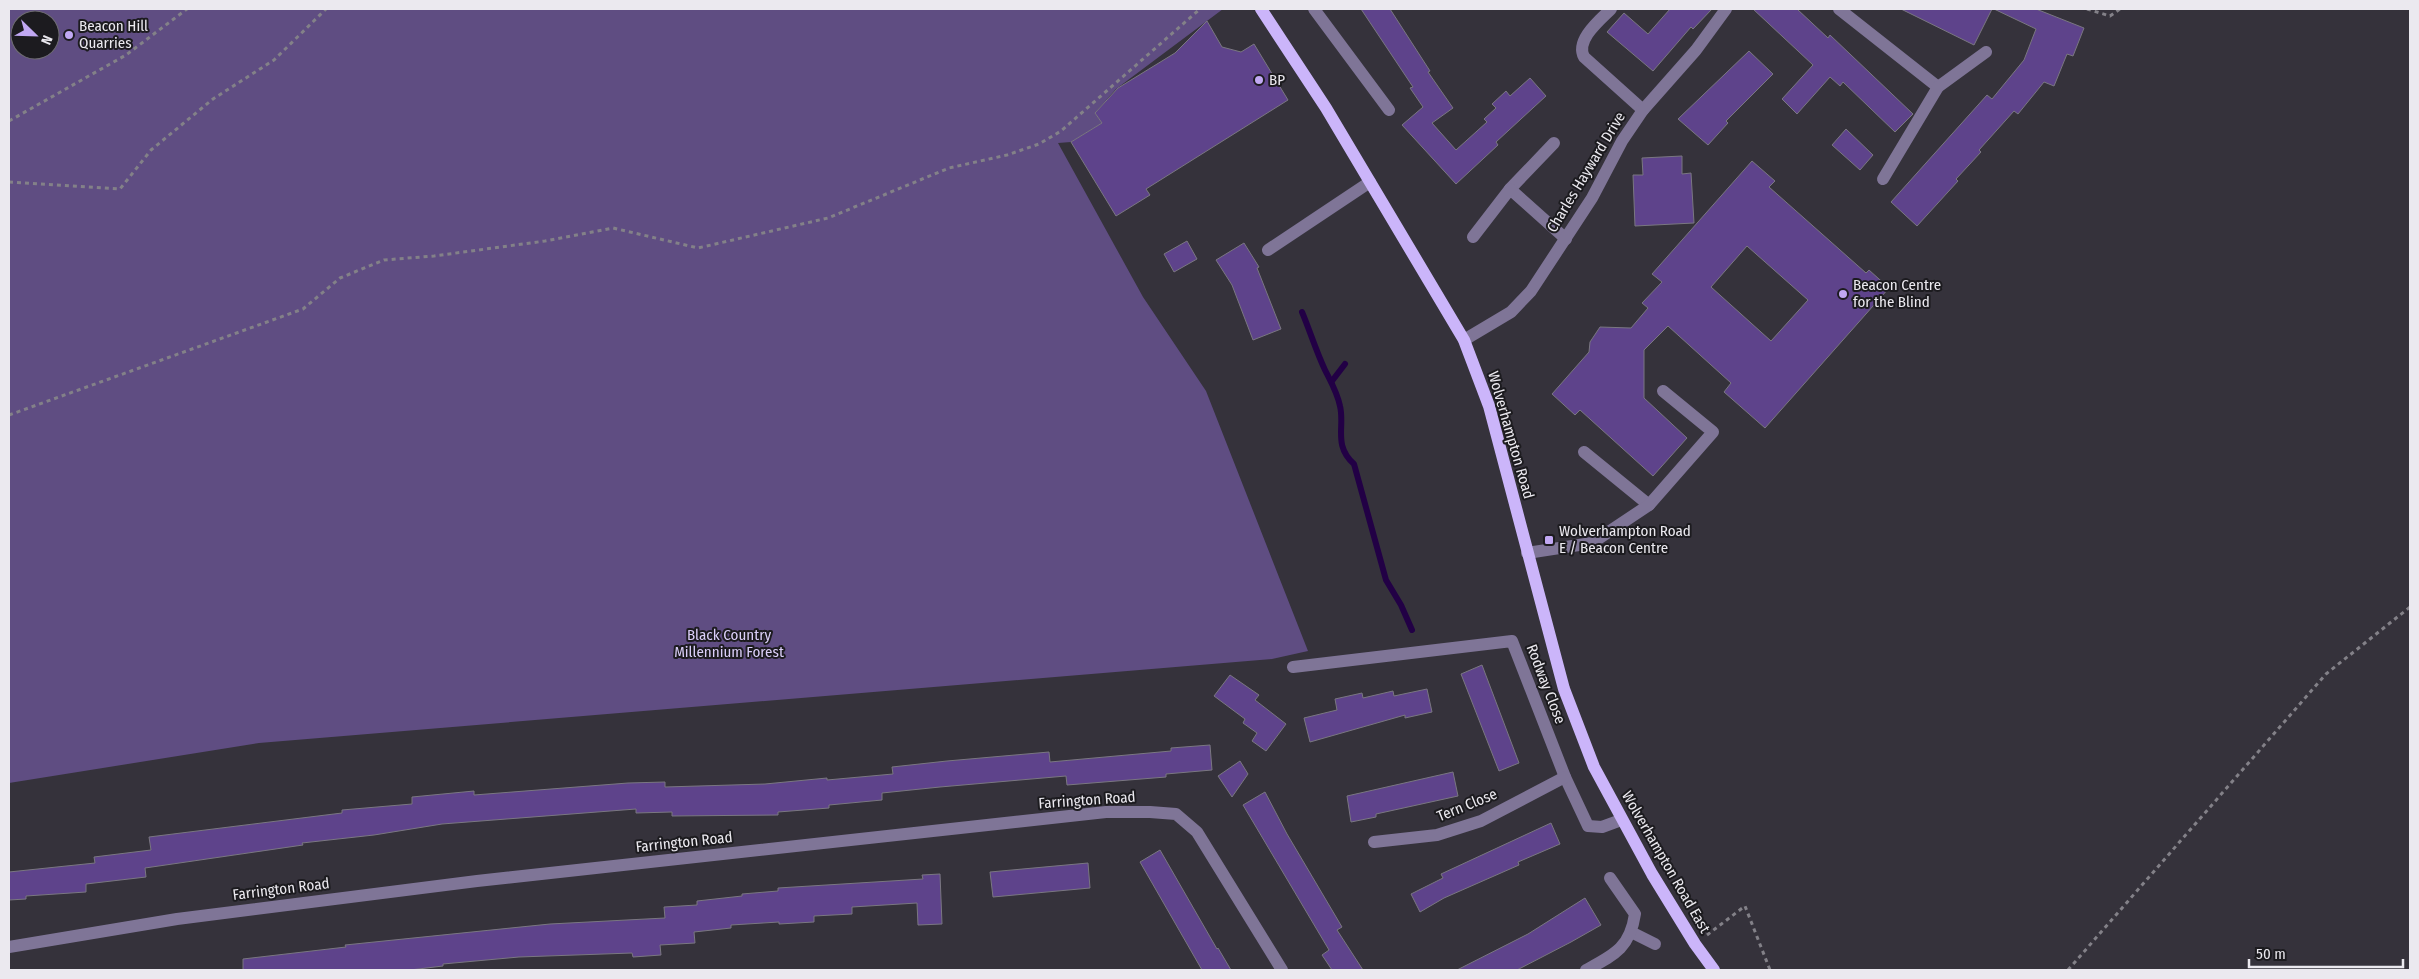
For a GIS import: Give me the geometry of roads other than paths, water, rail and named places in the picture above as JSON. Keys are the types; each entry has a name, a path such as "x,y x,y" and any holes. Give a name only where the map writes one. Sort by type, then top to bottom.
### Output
{"main road":[{"name":"Wolverhampton Road","path":"1261,9 1326,108 1464,340 1489,406 1564,689 1594,766"},
{"name":"Wolverhampton Road East","path":"1594,766 1621,820 1695,944 1714,970"}],"street":[{"path":"1314,9 1389,110"},
{"path":"1611,9 1587,36 1581,52 1584,57 1643,110"},
{"name":"Charles Hayward Drive","path":"1464,340 1511,312 1531,291 1592,198 1622,141 1643,110 1696,50 1726,9"},
{"path":"1838,9 1938,87"},
{"path":"1883,179 1938,87 1986,52"},
{"path":"1473,237 1510,189 1554,143"},
{"path":"1268,250 1370,182"},
{"path":"1510,189 1566,239"},
{"path":"1527,553 1592,543 1649,505 1713,432 1663,391"},
{"path":"1584,452 1649,505"},
{"name":"Rodway Close","path":"1293,667 1512,642 1565,777 1588,826 1602,827 1621,820"},
{"name":"Tern Close","path":"1374,842 1437,835 1481,821 1565,777"},
{"name":"Farrington Road","path":"9,947 177,919 477,880 1106,812 1150,812 1176,814 1197,832 1282,970"},
{"path":"1586,970 1606,959 1626,944 1631,932 1635,914 1610,878"},
{"path":"1631,932 1655,944"}],"waterway":[{"path":"1302,312 1339,401 1342,443 1344,450 1354,464 1386,580 1401,605 1412,630"},
{"path":"1332,381 1345,364"}],"place":[{"name":"Beacon Hill Quarries","path":"69,35"},
{"name":"BP","path":"1259,80"},
{"name":"Beacon Centre for the Blind","path":"1843,294"},
{"name":"Wolverhampton Road E / Beacon Centre","path":"1549,540"}],"park label":[{"name":"Black Country Millennium Forest","path":"729,644"}]}
